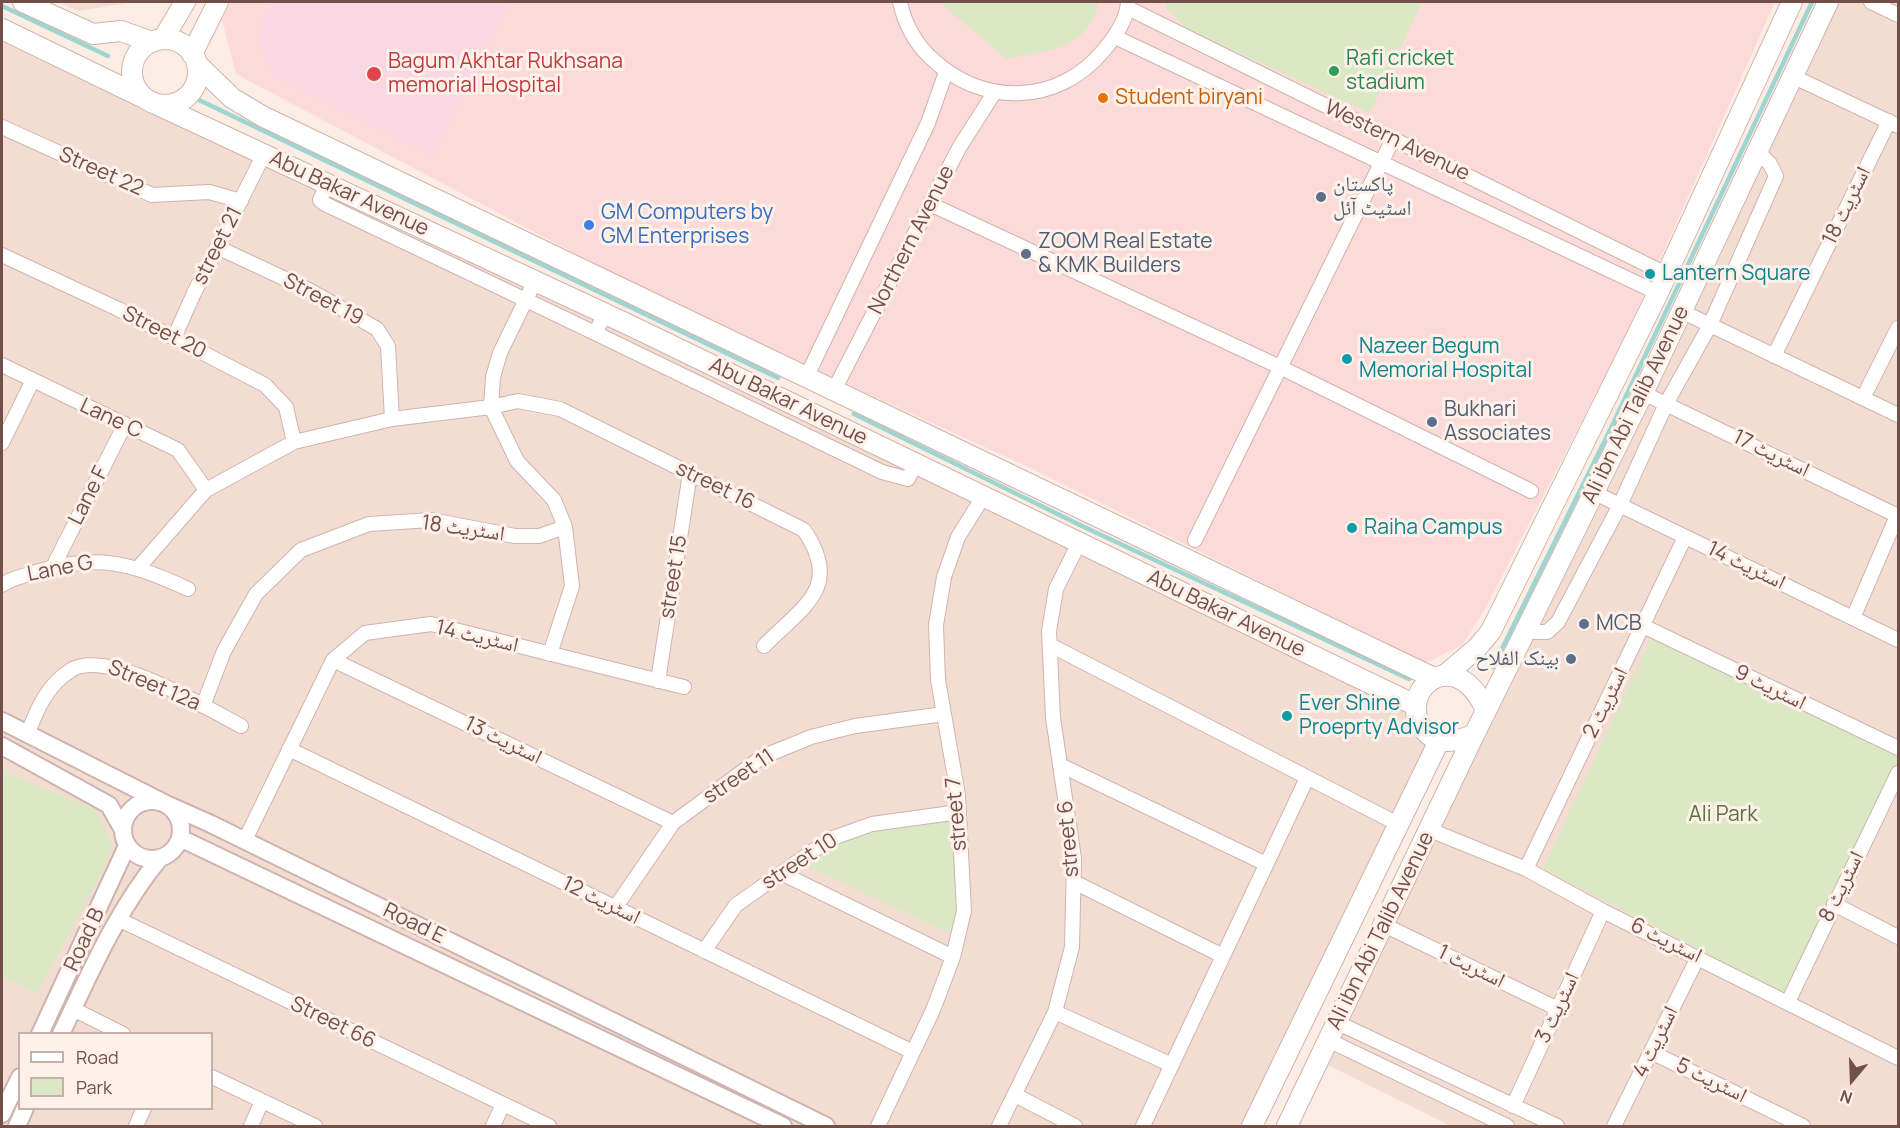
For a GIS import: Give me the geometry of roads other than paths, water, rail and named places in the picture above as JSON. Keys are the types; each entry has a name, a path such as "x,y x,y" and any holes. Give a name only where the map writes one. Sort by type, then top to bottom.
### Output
{"main road":[{"path":"23,2 93,34 121,32 174,41 194,59"},
{"path":"140,96 131,76 132,65 143,47 158,40 185,2"},
{"path":"2,29 159,105 180,102 195,86 194,59 218,2"},
{"name":"Ali ibn Abi Talib Avenue","path":"1439,677 1477,648 1491,632 1658,293 1792,2"},
{"name":"Ali ibn Abi Talib Avenue","path":"1485,708 1595,492 1828,2"},
{"name":"Abu Bakar Avenue","path":"194,59 232,98 262,116 806,378 1439,677"},
{"name":"Abu Bakar Avenue","path":"159,105 605,314 1415,705"},
{"path":"1439,677 1465,680 1474,687 1485,708 1474,735 1449,742 1438,741 1421,727 1415,705 1425,685 1439,677"},
{"name":"Ali ibn Abi Talib Avenue","path":"1287,1126 1474,735"},
{"name":"Ali ibn Abi Talib Avenue","path":"1252,1126 1438,741"}],"street":[{"path":"900,2 902,13 919,46 946,72 969,85 994,93 1029,93 1063,84 1093,64 1115,38 1128,5"},
{"path":"1871,2 1899,15"},
{"name":"Western Avenue","path":"1128,5 1666,274"},
{"name":"Western Avenue","path":"1115,38 1658,293"},
{"name":"Northern Avenue","path":"806,378 928,123 946,72"},
{"path":"1794,77 1894,123"},
{"name":"Northern Avenue","path":"834,390 959,148 994,93"},
{"name":"اسٹریٹ 18","path":"1774,356 1894,123"},
{"name":"Street 22","path":"2,127 152,195 209,192 241,201"},
{"path":"1195,540 1393,139"},
{"path":"1527,628 1535,632 1547,632 1558,622 1620,506 1666,404 1710,325 1776,176 1770,164 1757,151"},
{"name":"street 21","path":"174,338 264,154"},
{"path":"327,184 320,200 326,204 882,472 908,478 915,464"},
{"path":"930,204 1280,367 1531,491"},
{"name":"Street 19","path":"217,247 309,290 377,329 387,346 392,418"},
{"name":"Street 20","path":"2,255 174,338 264,385 286,407 294,442"},
{"path":"535,281 500,353 493,376 491,407 518,461 554,500 565,527 572,586 550,654"},
{"path":"1681,311 1899,415"},
{"path":"595,333 605,314"},
{"path":"1863,398 1899,328"},
{"name":"Lane C","path":"2,365 178,450 206,490"},
{"path":"2,443 33,380"},
{"name":"اسٹریٹ 17","path":"1642,393 1898,516"},
{"name":"street 16","path":"206,490 294,442 392,418 491,407 518,401 560,409 804,530 815,546 821,571 819,590 764,646"},
{"name":"Lane F","path":"54,567 125,424"},
{"name":"street 15","path":"658,681 690,473"},
{"path":"139,567 206,490"},
{"name":"اسٹریٹ 14","path":"1595,492 1899,639"},
{"name":"street 7","path":"878,1126 933,1010 953,957 964,911 959,812 938,680 936,625 944,577 958,537 983,497"},
{"path":"1853,618 1898,516"},
{"name":"اسٹریٹ 18","path":"203,706 224,651 256,594 301,550 369,524 431,520 515,537 539,536 565,527"},
{"name":"اسٹریٹ 2","path":"1526,869 1685,537"},
{"name":"street 6","path":"999,1126 1055,1012 1072,947 1074,858 1053,718 1049,631 1056,589 1079,543"},
{"name":"Lane G","path":"2,585 54,567 100,561 139,567 188,589"},
{"name":"اسٹریٹ 14","path":"245,840 333,660 365,633 431,624 684,687"},
{"name":"اسٹریٹ 9","path":"1643,626 1783,695 1899,748"},
{"path":"1050,645 1398,824"},
{"name":"اسٹریٹ 13","path":"333,660 673,823"},
{"name":"Street 12a","path":"28,733 39,703 54,684 72,669 99,663 162,685 241,726"},
{"name":"street 11","path":"615,908 673,823 762,757 811,737 855,726 944,714"},
{"name":"Road E","path":"2,721 166,804 245,840 826,1126"},
{"path":"2,746 109,805 122,828 127,846 142,858 160,858 176,847 180,837 179,818 166,804 156,801 137,804 130,811 122,828"},
{"name":"اسٹریٹ 12","path":"289,749 913,1052"},
{"path":"1060,765 1266,864"},
{"name":"اسٹریٹ 8","path":"1788,1002 1899,773"},
{"path":"1143,1126 1307,778"},
{"name":"street 10","path":"704,951 736,905 830,839 873,824 959,812"},
{"name":"اسٹریٹ 6","path":"1430,830 1526,869 1603,911 1899,1058"},
{"name":"Road E","path":"180,837 783,1126"},
{"name":"Road B","path":"41,1032 127,846"},
{"name":"Road B","path":"62,1032 118,919 142,880 160,858"},
{"path":"782,873 953,957"},
{"path":"1074,882 1223,956"},
{"path":"1834,904 1899,938"},
{"name":"اسٹریٹ 3","path":"1513,1106 1603,911"},
{"name":"Street 66","path":"118,919 549,1126"},
{"name":"اسٹریٹ 1","path":"1384,925 1558,1009"},
{"name":"اسٹریٹ 4","path":"1614,1126 1698,957"},
{"path":"73,1009 119,1032"},
{"path":"1055,1012 1172,1065"},
{"path":"1336,1022 1557,1126"},
{"path":"1328,1040 1507,1126"},
{"name":"اسٹریٹ 5","path":"1651,1052 1803,1126"},
{"path":"213,1077 315,1126"},
{"path":"2,1114 18,1081"},
{"path":"1015,1095 1075,1126"},
{"path":"250,1126 262,1101"},
{"path":"493,1126 503,1104"},
{"path":"17,1126 24,1110"},
{"path":"136,1126 143,1110"}],"waterway":[{"path":"1493,667 1611,428 1812,2"},
{"path":"2,6 108,56"},
{"path":"195,98 778,378"},
{"path":"854,414 1082,526 1409,679"}],"place":[{"name":"Rafi cricket stadium","path":"1334,71"},
{"name":"Bagum Akhtar Rukhsana memorial Hospital","path":"374,74"},
{"name":"Student biryani","path":"1103,98"},
{"name":"پاکستان اسٹیٹ آئل","path":"1321,197"},
{"name":"GM Computers by GM Enterprises","path":"589,225"},
{"name":"ZOOM Real Estate & KMK Builders","path":"1026,254"},
{"name":"Lantern Square","path":"1650,274"},
{"name":"Nazeer Begum Memorial Hospital","path":"1347,359"},
{"name":"Bukhari Associates","path":"1432,422"},
{"name":"Raiha Campus","path":"1352,528"},
{"name":"MCB","path":"1584,624"},
{"name":"بینک الفلاح","path":"1571,659"},
{"name":"Ever Shine Proeprty Advisor","path":"1287,716"}],"park label":[{"name":"Ali Park","path":"1723,815"}]}
